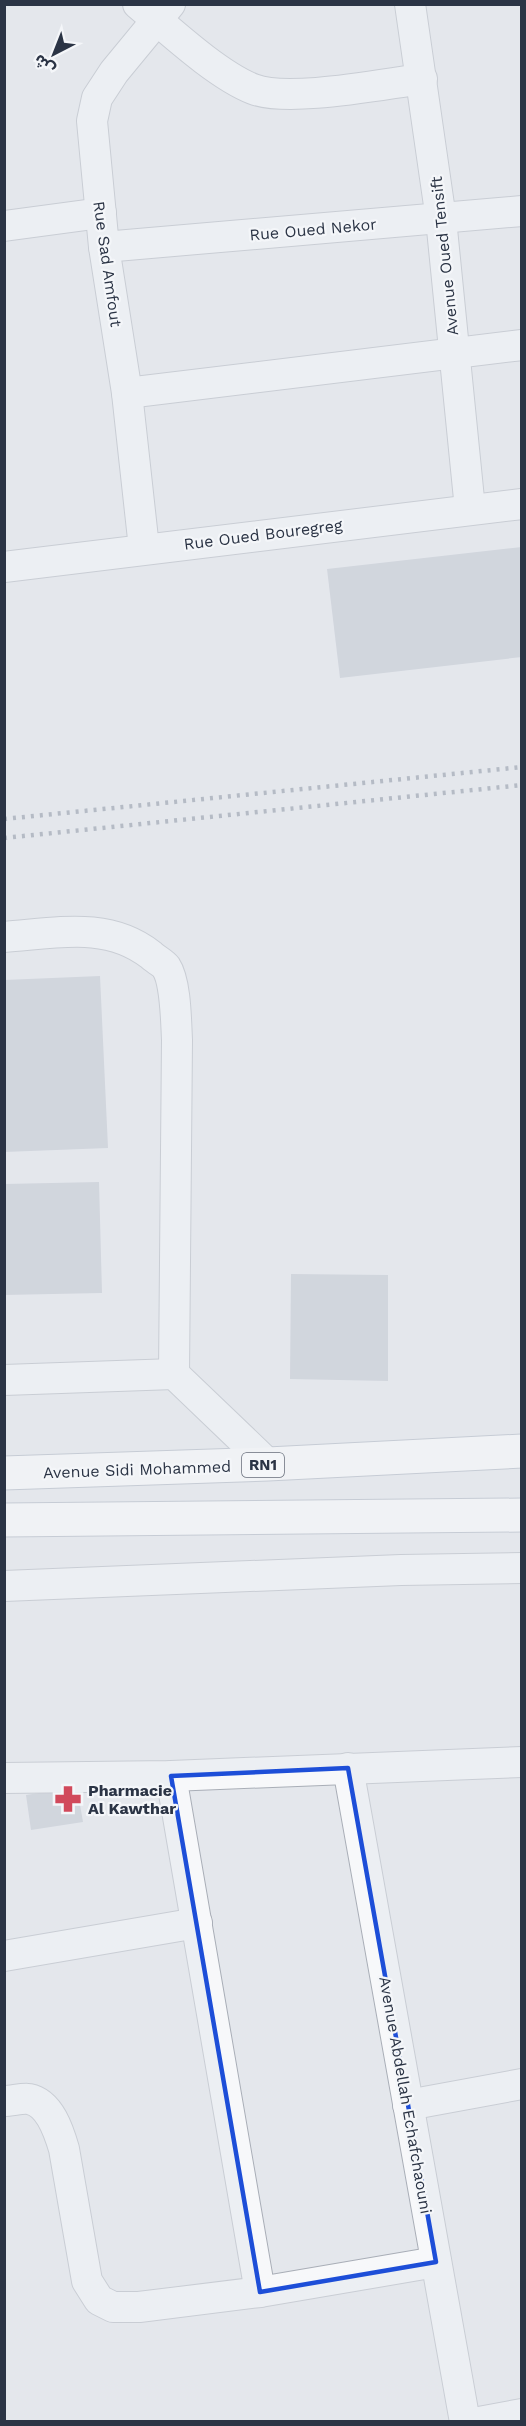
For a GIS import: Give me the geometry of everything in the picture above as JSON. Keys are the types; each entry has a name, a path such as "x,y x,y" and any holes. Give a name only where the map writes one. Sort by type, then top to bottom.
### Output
{"main road":[{"name":"Avenue Sidi Mohammed","path":"4,1473 268,1464 522,1451"},
{"path":"4,1520 522,1515"}],"street":[{"name":"Avenue Oued Tensift","path":"410,4 441,219 470,509"},
{"path":"156,10 234,79 254,89 284,95 422,79"},
{"name":"Rue Sad Amfout","path":"144,548 127,393 104,247 92,121 97,98 156,10"},
{"name":"Rue Oued Nekor","path":"104,247 522,211"},
{"path":"4,226 101,213"},
{"path":"127,393 455,351 522,345"},
{"name":"Rue Oued Bouregreg","path":"4,567 144,548 522,504"},
{"path":"4,937 53,933 114,934 137,944 166,967 175,1005 177,1040 174,1374"},
{"path":"4,1380 174,1374 268,1464"},
{"path":"4,1586 401,1570 522,1568"},
{"path":"4,1778 171,1776 522,1762"},
{"name":"Avenue Abdellah Echafchaouni","path":"348,1768 465,2421"},
{"path":"171,1776 260,2292"},
{"path":"4,1956 196,1923"},
{"path":"408,2105 522,2084"},
{"path":"4,2101 29,2099 39,2103 49,2114 58,2131 64,2149 87,2281 99,2300 112,2307 139,2307 260,2292 436,2262"},
{"path":"478,2421 522,2414"}],"highlighted area":[{"path":"348,1768 436,2262 260,2292 171,1776"}],"building":[{"path":"522,547 522,657 340,678 327,569"},
{"path":"100,976 108,1148 4,1152 4,980"},
{"path":"99,1182 102,1293 4,1295 4,1184"},
{"path":"291,1274 388,1275 388,1381 290,1379"},
{"path":"77,1787 83,1822 31,1830 26,1795"}],"railway":[{"path":"4,819 522,767"},
{"path":"4,838 522,785"}],"place":[{"name":"Pharmacie Al Kawthar","path":"68,1799"}]}
